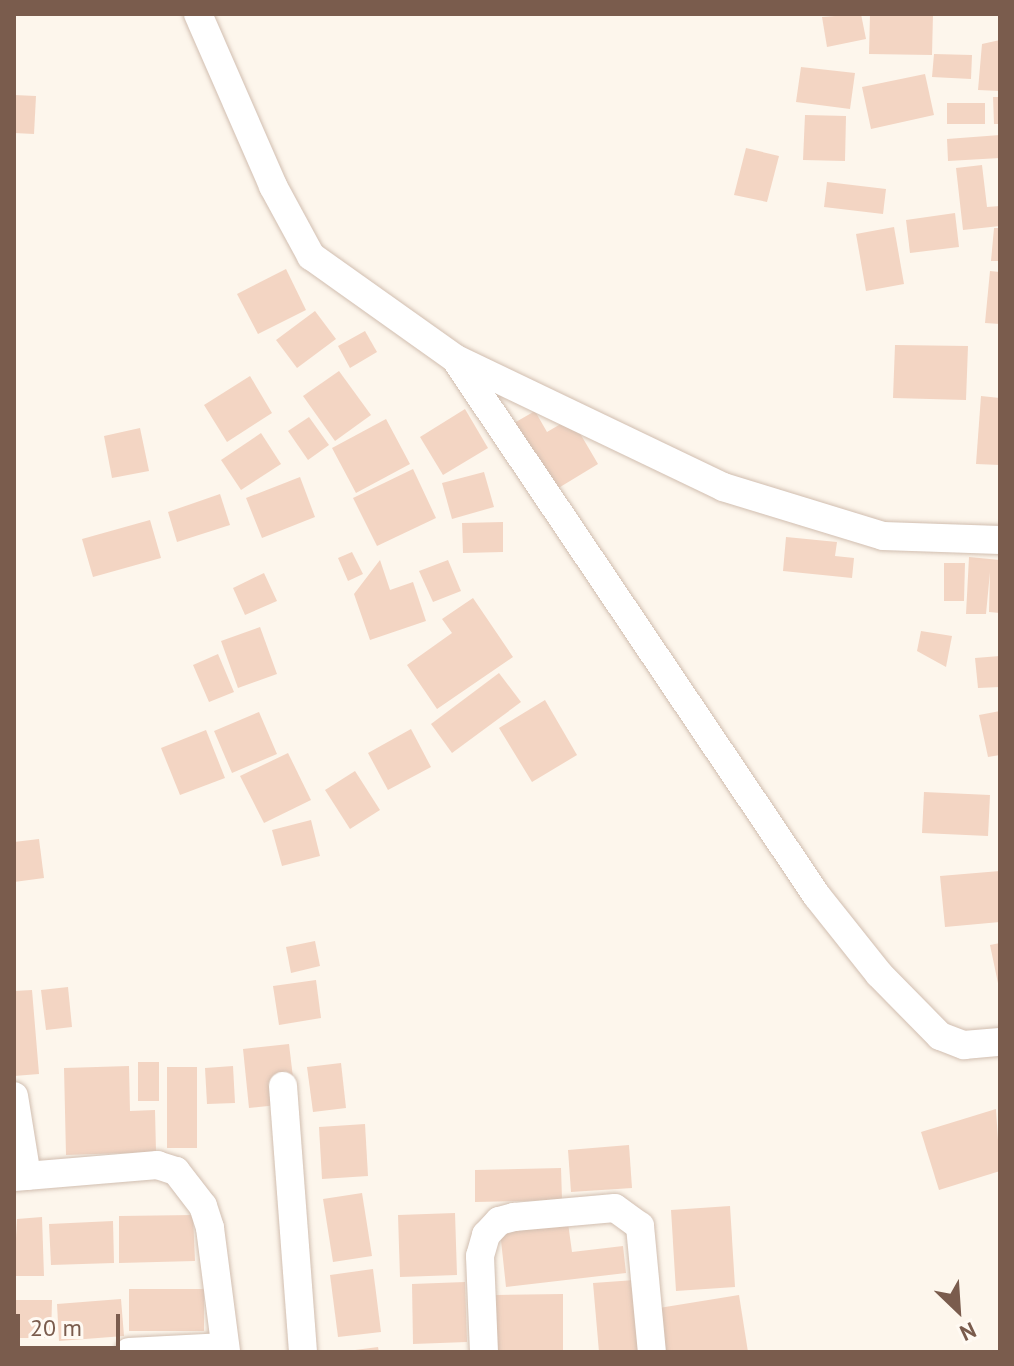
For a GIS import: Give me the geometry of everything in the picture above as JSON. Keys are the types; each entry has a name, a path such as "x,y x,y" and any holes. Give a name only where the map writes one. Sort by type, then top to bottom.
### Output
{"street":[{"path":"198,14 273,186 311,256 456,359 723,487 883,536 1000,540"},
{"path":"456,359 817,896 879,974 947,1040 964,1045 1000,1042"},
{"path":"283,1086 303,1352"},
{"path":"14,1096 22,1118 21,1176 157,1165 176,1171 203,1206 210,1228 226,1349 129,1352"},
{"path":"484,1352 480,1256 486,1235 499,1221 514,1217 615,1208 640,1226 652,1352"}],"building":[{"path":"861,14 866,39 827,47 822,17"},
{"path":"870,14 933,14 932,55 869,54"},
{"path":"1000,40 1000,91 978,90 982,44"},
{"path":"934,54 972,55 971,79 932,77"},
{"path":"801,67 855,73 850,109 796,102"},
{"path":"925,74 934,115 871,129 862,87"},
{"path":"14,95 36,96 34,134 14,133"},
{"path":"993,97 1000,97 1000,124 994,124"},
{"path":"947,103 985,103 985,124 947,124"},
{"path":"805,115 846,116 845,161 803,160"},
{"path":"1000,135 1000,158 948,161 947,139"},
{"path":"746,148 779,156 767,202 734,195"},
{"path":"982,165 987,207 1000,206 1000,226 963,230 956,168"},
{"path":"827,182 886,189 883,214 824,207"},
{"path":"955,213 959,247 910,253 906,220"},
{"path":"894,227 904,284 866,291 856,234"},
{"path":"994,228 1000,228 1000,261 991,261"},
{"path":"286,269 306,310 258,334 237,294"},
{"path":"990,271 1000,272 1000,324 985,323"},
{"path":"315,311 336,339 297,368 276,340"},
{"path":"365,331 377,352 350,368 338,346"},
{"path":"895,345 968,346 966,400 893,398"},
{"path":"339,371 371,415 335,441 303,396"},
{"path":"250,376 272,413 227,442 204,405"},
{"path":"981,396 1000,398 1000,465 976,464"},
{"path":"465,409 488,448 443,475 420,437"},
{"path":"535,411 547,432 571,418 598,464 542,498 502,430"},
{"path":"309,417 329,445 308,460 288,431"},
{"path":"386,419 410,464 356,493 332,448"},
{"path":"140,428 149,471 112,478 104,436"},
{"path":"261,433 281,464 241,490 221,460"},
{"path":"413,469 436,518 377,546 353,498"},
{"path":"484,472 494,507 452,519 442,483"},
{"path":"300,477 315,517 262,538 246,498"},
{"path":"220,494 230,525 177,542 168,512"},
{"path":"150,520 161,558 93,577 82,539"},
{"path":"503,522 503,552 463,553 462,523"},
{"path":"786,537 837,542 835,556 854,558 852,578 783,571"},
{"path":"352,552 363,574 348,581 338,558"},
{"path":"969,557 1000,560 1000,613 989,612 990,572 986,614 966,614"},
{"path":"380,560 390,590 413,582 426,621 370,640 354,594"},
{"path":"448,560 461,591 433,602 419,571"},
{"path":"944,563 965,563 964,601 944,601"},
{"path":"264,573 277,601 245,615 233,588"},
{"path":"473,598 513,657 437,709 407,665 452,633 442,619"},
{"path":"260,627 277,674 238,688 221,641"},
{"path":"921,631 952,636 946,667 917,651"},
{"path":"218,654 234,692 209,702 193,665"},
{"path":"1000,656 1000,687 978,688 975,658"},
{"path":"499,673 521,702 452,753 431,724"},
{"path":"545,700 577,755 532,782 499,728"},
{"path":"1000,711 1000,755 988,757 979,715"},
{"path":"259,712 277,754 232,773 214,731"},
{"path":"411,729 431,767 388,790 368,753"},
{"path":"206,730 225,778 180,795 161,748"},
{"path":"288,753 311,800 264,823 240,776"},
{"path":"355,771 380,810 350,829 325,790"},
{"path":"924,792 990,795 988,836 922,833"},
{"path":"311,820 320,856 282,866 272,830"},
{"path":"39,839 44,878 14,882 14,842"},
{"path":"1000,871 1000,922 945,927 940,876"},
{"path":"315,941 320,966 291,973 286,947"},
{"path":"1000,943 1000,988 999,988 990,945"},
{"path":"316,980 321,1018 279,1025 273,986"},
{"path":"68,987 72,1027 46,1030 41,990"},
{"path":"32,990 39,1074 14,1076 14,991"},
{"path":"289,1044 296,1103 249,1108 243,1049"},
{"path":"138,1062 159,1062 159,1101 138,1101"},
{"path":"341,1063 346,1108 313,1112 307,1067"},
{"path":"129,1066 130,1111 155,1110 156,1152 66,1155 64,1068"},
{"path":"233,1066 235,1103 207,1104 205,1068"},
{"path":"167,1067 197,1067 197,1148 167,1148"},
{"path":"996,1109 1000,1171 939,1190 921,1132"},
{"path":"365,1124 368,1176 322,1179 319,1127"},
{"path":"629,1145 632,1188 571,1192 568,1150"},
{"path":"561,1168 562,1200 475,1202 475,1170"},
{"path":"362,1193 372,1256 333,1262 323,1199"},
{"path":"730,1206 735,1287 676,1291 671,1210"},
{"path":"455,1213 457,1275 400,1277 398,1215"},
{"path":"193,1215 195,1261 119,1263 119,1216"},
{"path":"42,1217 44,1276 14,1276 17,1219"},
{"path":"113,1221 114,1263 51,1265 49,1224"},
{"path":"568,1223 572,1252 623,1246 626,1273 506,1287 500,1231"},
{"path":"373,1269 381,1332 338,1337 330,1275"},
{"path":"635,1280 641,1352 599,1352 593,1283"},
{"path":"465,1282 467,1342 413,1344 412,1284"},
{"path":"129,1289 204,1289 204,1331 129,1331"},
{"path":"563,1294 563,1352 497,1352 496,1295"},
{"path":"739,1295 748,1352 666,1352 659,1308"},
{"path":"121,1299 124,1336 59,1341 57,1304"},
{"path":"14,1300 52,1300 51,1338 14,1338"},
{"path":"378,1347 379,1352 355,1352 355,1350"}]}
